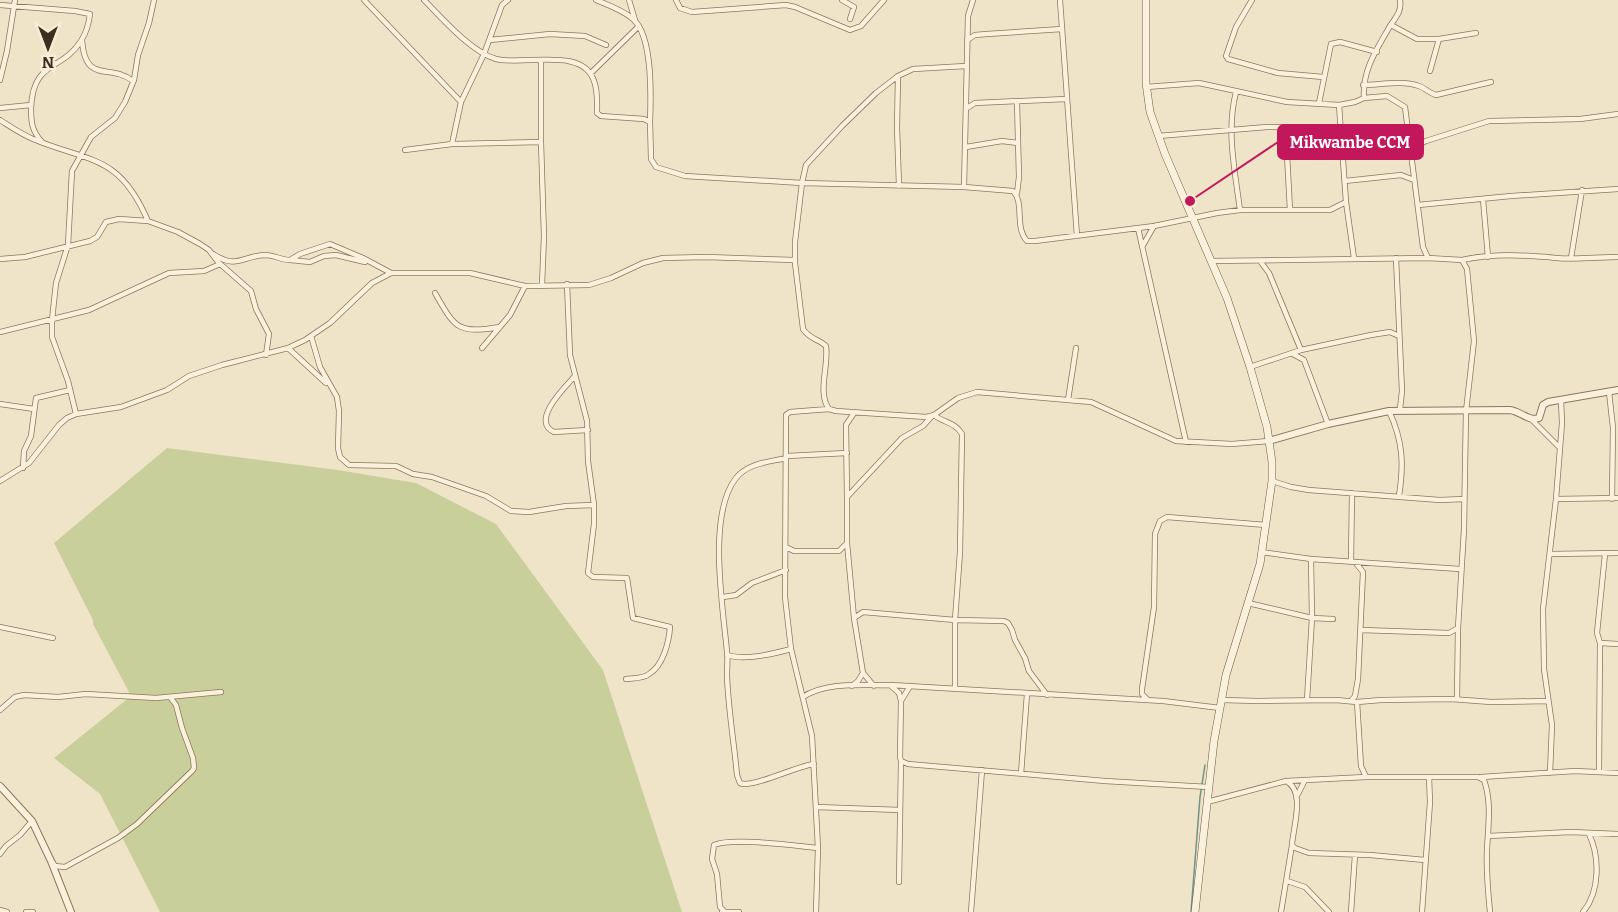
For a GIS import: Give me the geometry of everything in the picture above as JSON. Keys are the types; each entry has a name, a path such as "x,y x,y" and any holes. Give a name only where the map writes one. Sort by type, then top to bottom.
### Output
{"main road":[{"path":"1146,0 1146,87 1150,112 1227,298 1267,427 1272,462 1272,480 1260,564 1226,675 1220,708 1208,788 1195,912"}],"street":[{"path":"36,8 37,0"},
{"path":"76,414 52,337 56,283 68,245 72,171 91,137 115,118 121,109 134,81 138,55 154,0"},
{"path":"364,0 461,102"},
{"path":"424,0 484,54 506,60 541,60 581,64 591,73 596,87 597,113 601,116 644,119 650,122"},
{"path":"496,0 502,5"},
{"path":"452,144 461,102 490,40 502,5 508,0"},
{"path":"596,0 635,20"},
{"path":"629,0 650,63 651,159 656,166 668,172 685,176 802,183 964,187 1017,193"},
{"path":"676,0 680,8 692,12 790,6 850,30 855,30 864,23 884,0"},
{"path":"842,0 854,7 850,19"},
{"path":"964,187 968,16 973,0"},
{"path":"1060,0 1077,236"},
{"path":"1252,0 1232,38 1226,56 1228,59 1278,73 1323,77"},
{"path":"1364,98 1364,85 1369,66 1401,8 1400,0"},
{"path":"0,80 8,51 15,3"},
{"path":"0,4 15,3 36,8 89,14 82,40 84,58 98,71 127,77 134,81"},
{"path":"1391,25 1417,39 1439,39 1476,33"},
{"path":"591,73 639,26"},
{"path":"967,40 975,35 1062,29"},
{"path":"490,40 550,34 574,35 585,36 606,45"},
{"path":"1430,71 1439,39"},
{"path":"42,142 34,132 32,105 35,85 48,68 75,49 82,40"},
{"path":"1319,103 1331,44 1344,43 1377,52"},
{"path":"541,60 544,236 542,285"},
{"path":"829,409 824,391 826,346 807,336 803,329 794,260 806,165 813,155 876,93 898,76 913,69 966,66"},
{"path":"898,76 899,186"},
{"path":"1364,85 1412,84 1421,86 1436,95 1491,82"},
{"path":"1146,87 1199,83 1287,102 1339,105 1364,98 1387,96 1405,107 1423,247 1428,258"},
{"path":"1236,92 1231,112 1231,129 1240,210"},
{"path":"967,97 975,104"},
{"path":"967,108 975,104 1066,99"},
{"path":"1017,102 1019,177 1017,193 1022,233 1027,241 1154,226 1240,210 1330,210 1346,202"},
{"path":"0,108 32,105"},
{"path":"1339,105 1346,202 1354,258"},
{"path":"1410,152 1415,146 1426,141 1488,121 1580,119 1618,114"},
{"path":"0,120 24,135 81,154 109,167 128,183 139,200 148,221"},
{"path":"1158,136 1231,129 1330,128 1340,122"},
{"path":"1281,128 1286,136 1290,210"},
{"path":"1330,128 1341,135"},
{"path":"966,147 1002,141 1018,143"},
{"path":"405,150 452,144 541,142"},
{"path":"1405,176 1412,167"},
{"path":"1345,181 1405,176 1414,180"},
{"path":"1418,205 1582,190 1618,189"},
{"path":"1571,258 1582,190"},
{"path":"1483,199 1488,257"},
{"path":"0,259 26,257 94,239 104,224 111,219 148,221 178,232 232,263 264,255 310,262 324,256 336,255 372,264"},
{"path":"1142,247 1154,226"},
{"path":"1138,228 1186,442"},
{"path":"290,260 326,244 355,254 391,273 470,273 525,286 595,284 643,263 663,258 794,260"},
{"path":"209,250 220,264 251,291 256,309 269,334 266,355"},
{"path":"1211,261 1354,258 1462,260 1535,255 1555,258 1618,257"},
{"path":"1396,258 1402,396 1400,410"},
{"path":"1457,699 1466,411 1474,341 1467,269 1462,260"},
{"path":"1260,261 1269,273 1301,350"},
{"path":"0,332 89,310 169,273 204,271 220,264"},
{"path":"0,481 23,468 34,458 59,426 76,414 131,404 167,390 189,376 288,348 311,336 334,319 372,283 391,273"},
{"path":"567,284 568,336 574,377 586,417 588,461 594,505 589,575 627,578 633,618 670,627 665,649 654,670 643,677 626,679"},
{"path":"482,348 510,315 525,286"},
{"path":"435,293 453,323 460,327 473,331 500,327"},
{"path":"1250,367 1301,350 1390,332 1398,325"},
{"path":"1390,332 1399,336"},
{"path":"311,336 320,367 337,397 338,448 340,457 349,465 396,466 412,474 432,477 486,496 511,511 529,512 566,506 594,505"},
{"path":"288,348 333,390"},
{"path":"1068,400 1076,348"},
{"path":"1293,354 1304,360 1329,424"},
{"path":"574,377 553,400 549,408 547,425 554,432 588,430"},
{"path":"23,468 24,451 31,436 34,400 39,396 70,390"},
{"path":"1532,419 1539,418 1544,405 1548,402 1618,390"},
{"path":"848,497 902,438 923,426 933,415 958,398 977,392 1091,402 1176,441 1232,444 1269,441 1329,424 1389,411 1517,411 1532,419 1559,447"},
{"path":"1556,499 1615,498 1613,428 1609,392"},
{"path":"1550,773 1552,725 1544,669 1543,609 1556,499 1562,423 1561,400"},
{"path":"0,404 34,409"},
{"path":"816,912 818,848 811,729 791,649 786,597 786,415 790,412 829,409 898,417 933,415 955,424 962,434 960,552 955,620 955,689"},
{"path":"836,411 846,423 847,543 854,618 863,673 874,686"},
{"path":"1389,411 1395,423 1402,454 1403,466 1399,496"},
{"path":"846,423 854,413"},
{"path":"814,764 800,766 749,785 740,783 737,775 728,655 723,620 719,530 733,482 742,471 786,457 847,453"},
{"path":"1272,480 1297,488 1464,500"},
{"path":"1352,493 1353,562 1363,572"},
{"path":"1148,700 1142,694 1142,689 1154,607 1155,534 1160,521 1167,517 1266,525"},
{"path":"786,547 794,551 838,551 847,543"},
{"path":"786,558 794,551"},
{"path":"1261,552 1311,559 1460,569"},
{"path":"1551,554 1618,553"},
{"path":"1599,771 1600,643 1597,633 1605,554"},
{"path":"1307,699 1312,618 1311,559"},
{"path":"1366,777 1361,766 1354,701 1358,679 1363,572 1367,563"},
{"path":"723,597 736,595 752,583 786,570"},
{"path":"1248,603 1312,618 1333,619"},
{"path":"853,607 863,612 955,620 1004,621 1008,623 1029,671 1047,695"},
{"path":"854,618 863,612"},
{"path":"0,627 53,638"},
{"path":"1361,630 1449,633 1458,628"},
{"path":"1600,643 1618,644"},
{"path":"728,655 735,657 770,655 791,649"},
{"path":"727,663 735,657"},
{"path":"852,686 863,673"},
{"path":"800,684 814,690"},
{"path":"803,697 814,690 891,685 1148,700 1220,708"},
{"path":"891,685 899,693 901,700 899,882"},
{"path":"901,700 910,686"},
{"path":"0,710 15,697 24,695 58,697 86,694 143,698 221,692"},
{"path":"1021,774 1027,694"},
{"path":"51,861 55,866 65,867 118,838 143,819 192,771 193,758 176,705 170,697"},
{"path":"1222,700 1547,701"},
{"path":"901,761 908,764 1021,774 1208,788"},
{"path":"1352,777 1361,766"},
{"path":"971,912 982,770"},
{"path":"1207,802 1286,781 1352,777 1478,777 1599,771 1618,773"},
{"path":"1418,777 1428,790"},
{"path":"1422,912 1430,777"},
{"path":"1478,777 1484,780 1487,787 1489,821 1487,865 1490,912"},
{"path":"1281,912 1298,795 1305,780"},
{"path":"1286,781 1298,795"},
{"path":"0,786 32,821 71,912"},
{"path":"816,807 900,810"},
{"path":"0,854 32,821"},
{"path":"1488,836 1571,832 1618,834"},
{"path":"1583,912 1591,900 1596,880 1594,848 1589,834"},
{"path":"739,912 723,912 720,907 717,874 712,860 714,845 737,841 818,848"},
{"path":"1292,845 1309,853 1425,860"},
{"path":"1351,912 1355,855"},
{"path":"1287,881 1305,887 1329,912"},
{"path":"0,910 7,912"},
{"path":"26,912 33,912"}],"green space":[{"path":"167,448 338,470 416,483 496,524 603,670 682,912 160,912 100,794 54,758 131,696 54,543"}],"waterway":[{"path":"1191,912 1200,797 1205,765"}],"place":[{"name":"Mikwambe CCM","path":"1190,201"}]}
